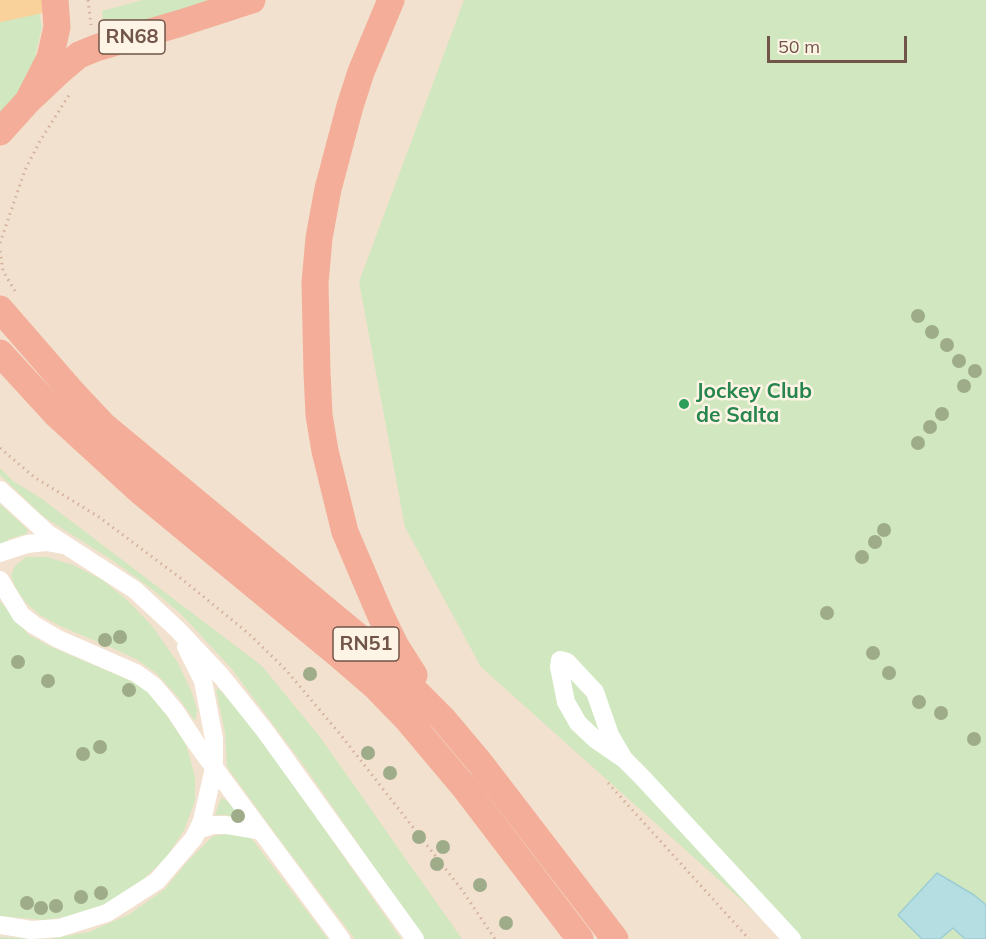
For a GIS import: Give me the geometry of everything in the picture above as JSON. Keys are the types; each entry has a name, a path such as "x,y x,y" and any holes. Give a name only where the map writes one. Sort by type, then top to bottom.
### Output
{"highway":[{"name":"RN68","path":"28,101 50,58 57,27 55,0"},
{"name":"RN68","path":"1,133 28,101 61,70 80,56 96,48 252,0"},
{"path":"391,0 361,72 350,106 339,143 319,238 315,283 315,322 319,415 345,532 395,645 443,719"},
{"name":"RN51","path":"0,309 104,426 373,649 443,719 615,939"},
{"name":"RN51","path":"0,353 57,415 140,491 339,655 384,695 465,788 580,939"}],"main road":[{"path":"0,10 46,0"}],"street":[{"path":"0,490 32,521 135,590 177,629 222,677 265,731 415,939"},
{"path":"0,553 27,544 46,542 67,546"},
{"path":"0,580 21,615 34,625 78,648 136,673 154,686 175,711 214,768 341,939"},
{"path":"0,925 31,930 59,928 107,913 157,881 184,851 198,830 214,768 214,739 203,681 177,629"},
{"path":"624,759 610,735 595,692 567,662 560,660 559,667 566,702 578,723 595,739 624,759 792,939"},
{"path":"198,830 213,825 226,825 261,831"}],"path":[{"path":"88,0 93,35"},
{"path":"0,243 25,170 40,141 70,94"},
{"path":"0,447 34,477 99,517 183,580 248,633 286,670 455,881 495,939"},
{"path":"608,783 749,939"}],"shaded area":[{"path":"0,0 986,0 986,939 0,939"}],"green space":[{"path":"0,0 37,0 42,27 33,66 18,94 0,116"},
{"path":"143,0 221,0 104,31 102,11"},
{"name":"Jockey Club de Salta","path":"464,0 986,0 986,939 785,939 481,667 405,527 359,282"},
{"path":"0,468 13,481 42,499 262,666 320,737 462,939 424,939 307,770 231,668 183,616 153,590 112,560 44,517 0,475"},
{"path":"0,504 28,530 26,534 9,539 2,545 0,545"},
{"path":"26,557 47,557 73,565 101,579 127,600 152,626 178,663 197,710 195,721 178,697 156,673 136,659 60,626 40,615 26,603 15,587 11,575 15,566"},
{"path":"0,601 29,635 49,646 138,684 155,699 186,744 195,777 195,801 184,830 166,858 117,899 64,917 43,920 0,916"},
{"path":"218,688 247,718 401,939 355,939 277,836 227,767 225,732 216,691"},
{"path":"221,798 248,821 226,815 215,815"},
{"path":"233,833 251,838 328,939 49,939 89,932 130,914 165,889 213,836"},
{"path":"0,937 49,939 0,939"}],"water":[{"path":"937,873 974,895 986,905 986,939 965,939 953,928 940,939 922,939 898,915"}],"place":[{"name":"Jockey Club de Salta","path":"684,404"}]}
